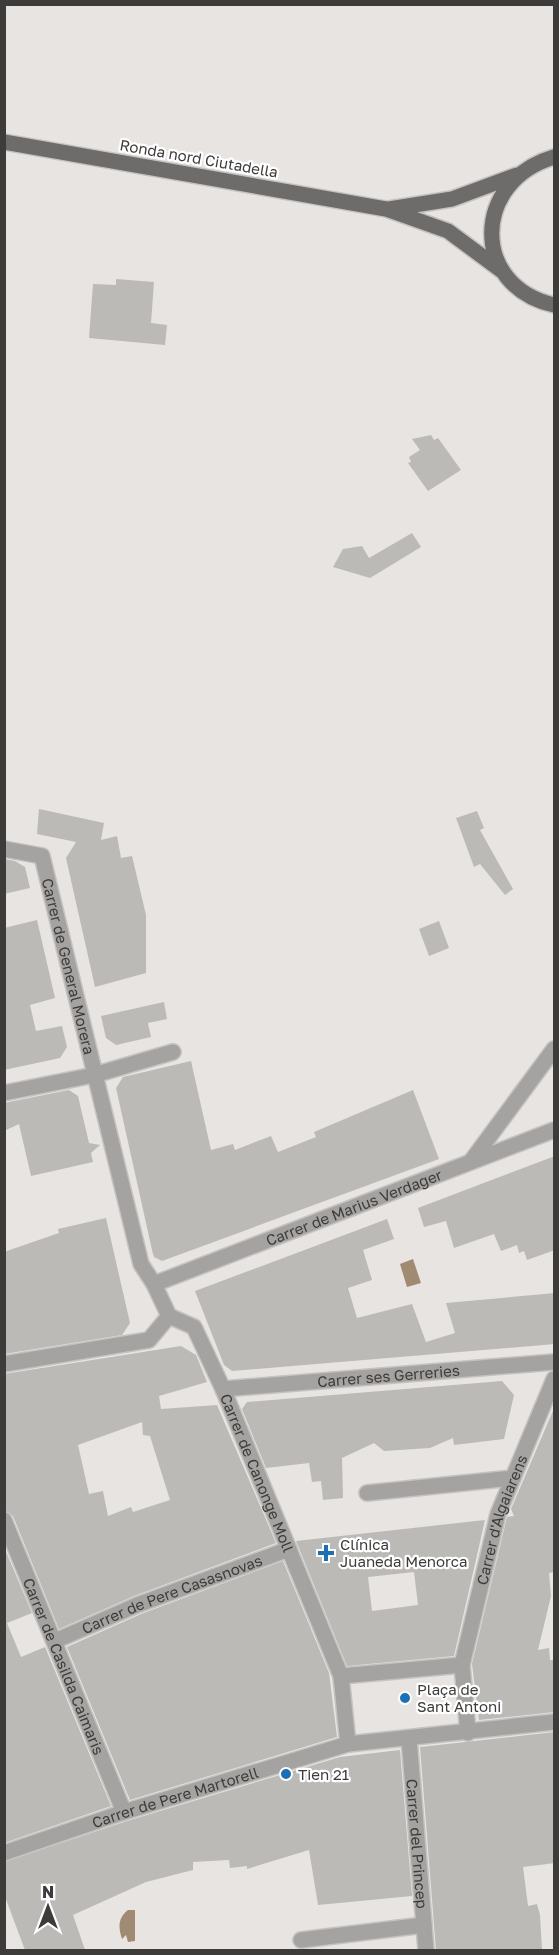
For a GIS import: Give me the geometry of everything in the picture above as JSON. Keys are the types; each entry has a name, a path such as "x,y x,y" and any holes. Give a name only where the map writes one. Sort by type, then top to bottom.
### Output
{"main road":[{"name":"Ronda nord Ciutadella","path":"4,142 386,209"},
{"path":"386,209 452,199 517,175 536,163 555,157"},
{"path":"502,270 493,246 492,220 501,196 517,175"},
{"path":"386,209 448,231 502,270 519,289 540,301 555,305"}],"street":[{"name":"Carrer de General Morera","path":"4,849 42,856 141,1264 154,1284"},
{"path":"472,1160 555,1049"},
{"name":"Carrer de General Morera","path":"4,1093 94,1075 173,1052"},
{"name":"Carrer de Marius Verdager","path":"154,1284 555,1130"},
{"path":"4,1364 149,1340 168,1317 154,1284"},
{"name":"Carrer de Canonge Moll","path":"168,1317 194,1328 223,1389 341,1676"},
{"name":"Carrer ses Gerreries","path":"223,1389 555,1362"},
{"name":"Carrer d'Algaiarens","path":"462,1665 498,1514 555,1379"},
{"path":"367,1493 513,1478"},
{"name":"Carrer de Casilda Caimaris","path":"4,1520 124,1812"},
{"name":"Carrer de Pere Casasnovas","path":"55,1641 137,1605 289,1549"},
{"path":"468,1733 462,1665 341,1676 348,1744 468,1733 555,1722"},
{"name":"Carrer del Princep","path":"409,1738 426,1950"},
{"name":"Carrer de Pere Martorell","path":"4,1853 124,1812 348,1744"},
{"path":"301,1940 424,1925"}],"shaded area":[{"path":"413,1259 421,1283 407,1287 400,1264"},
{"path":"128,1910 135,1910 135,1941 128,1942 126,1935 122,1939 120,1927 122,1916"}],"building":[{"path":"116,279 154,282 151,323 167,325 165,345 89,338 93,284 116,285"},
{"path":"431,435 434,440 438,438 461,470 428,491 408,463 411,462 409,457 420,450 412,439"},
{"path":"412,533 421,547 370,578 333,567 343,549 362,546 369,558"},
{"path":"39,809 104,823 101,840 117,836 121,858 132,856 146,915 146,973 95,987 66,858 76,842 37,834"},
{"path":"477,811 484,828 480,830 513,889 505,895 480,864 474,867 456,818"},
{"path":"4,859 15,861 25,867 30,888 4,894"},
{"path":"37,920 55,998 30,1005 36,1031 62,1026 67,1047 60,1058 4,1070 4,928"},
{"path":"439,921 449,948 429,956 419,929"},
{"path":"164,1002 167,1019 148,1023 151,1037 116,1045 106,1038 101,1016"},
{"path":"191,1061 211,1150 233,1144 235,1150 271,1136 278,1152 316,1137 314,1132 413,1090 439,1159 162,1261 154,1257 152,1250 116,1088 123,1077"},
{"path":"69,1090 78,1096 89,1143 100,1145 91,1153 93,1162 31,1176 19,1124 4,1131 4,1103"},
{"path":"555,1156 555,1250 527,1260 524,1251 519,1253 517,1245 501,1251 494,1234 454,1248 446,1221 424,1227 418,1208"},
{"path":"106,1218 130,1323 122,1335 4,1354 4,1252 59,1233 58,1229"},
{"path":"387,1219 394,1239 363,1250 372,1280 348,1288 357,1318 412,1304 426,1342 455,1333 446,1303 555,1293 555,1344 232,1371 224,1365 195,1291"},
{"path":"181,1346 196,1355 207,1382 159,1396 161,1409 217,1405 276,1543 134,1596 59,1629 13,1516 4,1510 4,1374","holes":["142,1422 143,1435 150,1436 170,1500 133,1512 131,1507 108,1516 103,1491 89,1494 78,1445"]},
{"path":"502,1381 514,1395 504,1439 454,1445 453,1438 430,1448 384,1451 374,1443 342,1458 343,1498 323,1500 321,1481 312,1482 309,1463 266,1468 242,1409 247,1402"},
{"path":"555,1406 555,1572 549,1573 551,1596 538,1650 549,1648 550,1660 555,1660 555,1712 479,1720 472,1664 507,1517 514,1516 511,1509"},
{"path":"485,1520 454,1656 347,1666 296,1541","holes":["414,1572 418,1605 372,1611 368,1577"]},
{"path":"4,1547 32,1613 7,1623 21,1657 45,1647 111,1806 4,1843"},
{"path":"283,1561 329,1673 337,1737 130,1800 67,1647 141,1614"},
{"path":"555,1732 555,1863 523,1867 528,1906 537,1904 540,1915 542,1950 436,1950 420,1747"},
{"path":"400,1750 412,1896 318,1905 309,1850 247,1869 247,1866 230,1868 229,1860 193,1862 193,1870 146,1882 73,1915 85,1950 25,1950 4,1894 4,1862 127,1821 340,1757"}],"place":[{"name":"Clínica Juaneda Menorca","path":"326,1553"},
{"name":"Plaça de Sant Antoni","path":"405,1698"},
{"name":"Tien 21","path":"286,1774"}]}
